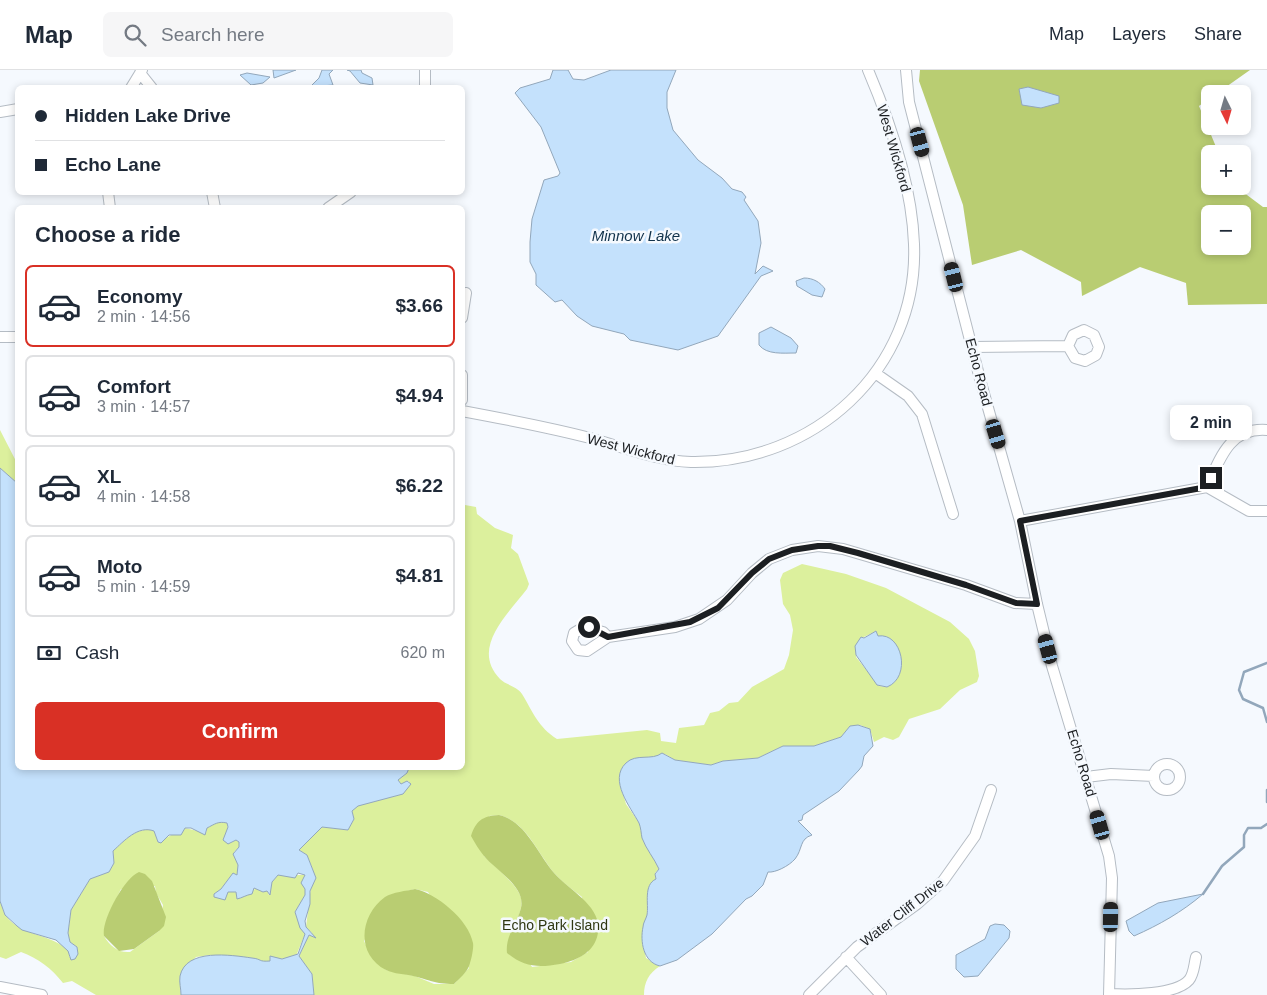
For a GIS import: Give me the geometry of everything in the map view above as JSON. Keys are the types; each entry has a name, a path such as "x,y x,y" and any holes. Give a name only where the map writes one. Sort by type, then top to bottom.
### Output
{"street":[{"path":"425,70 426,85"},
{"name":"West Wickford","path":"465,412 544,427 666,459 689,462 720,461 766,452 807,434 844,406 874,373 891,346 902,319 912,275 914,244 909,204 900,164 868,70"},
{"name":"Echo Road","path":"906,70 909,102 972,347 1020,521 1052,666 1086,777 1111,870 1109,994"},
{"path":"133,85 141,71 150,85"},
{"path":"0,112 15,110"},
{"path":"332,205 346,195"},
{"path":"465,299 466,293"},
{"path":"0,337 15,337"},
{"path":"972,347 1068,346"},
{"path":"874,373 908,396 922,414 953,514"},
{"path":"1207,487 1230,442 1243,433 1267,430"},
{"path":"1020,521 1207,487 1249,511 1267,511"},
{"path":"608,637 675,627 699,619 727,600 752,573 769,559 792,550 818,546 852,551 966,585 1016,603 1037,604"},
{"path":"1086,777 1111,774 1154,776"},
{"name":"Water Cliff Drive","path":"809,995 846,957 881,928 930,894 953,869 975,836 991,790"},
{"path":"846,957 881,995"},
{"path":"1109,994 1146,995 1177,989 1189,981 1196,957"},
{"path":"0,987 42,995"}],"green space":[{"path":"920,70 1250,70 1229,85 1201,85 1201,105 1199,106 1201,111 1201,135 1211,135 1215,145 1201,145 1201,195 1247,195 1263,207 1267,207 1267,304 1188,305 1186,283 1140,267 1082,296 1081,282 1021,250 972,265 963,205 919,81"},
{"path":"0,430 15,459 15,481 0,468"},
{"path":"465,505 476,507 477,514 495,528 513,535 511,548 518,554 529,584 502,620 490,643 489,655 492,667 500,679 520,691 536,719 557,739 647,730 660,733 661,741 676,743 679,728 704,725 710,713 719,711 729,703 738,702 752,687 784,669 789,655 793,630 790,615 783,604 780,580 783,573 802,564 846,574 886,588 950,622 969,639 975,651 979,676 977,682 960,690 940,709 909,719 899,737 893,740 884,737 874,742 870,729 860,725 847,730 841,737 814,746 783,746 758,758 723,761 711,765 675,760 665,754 657,757 640,758 620,783 626,804 640,824 643,839 659,869 655,873 656,879 647,898 647,915 642,937 646,958 660,966 648,978 644,995 314,995 312,974 299,956 306,940 312,933 306,927 313,870 307,855 299,850 322,827 348,830 354,819 352,811 357,806 403,794 409,781 401,784 398,780 408,770 465,770","holes":["876,631 878,636 887,638 893,643 901,658 899,675 895,682 887,687 879,686 856,657 857,645 860,640","499,815 517,824 531,839 555,874 582,897 588,952 571,962 532,967 511,932 519,916 521,898 511,882 484,856 489,816","415,889 428,892 469,968 454,984 434,984 415,976 386,970 372,957 364,941 388,896"]},
{"name":"Echo Park Island","path":"499,815 508,818 524,831 555,874 579,895 593,911 597,919 598,929 596,940 586,953 571,961 560,964 538,966 525,964 507,953 509,936 521,908 519,893 508,879 484,856 471,836 480,820"},
{"path":"217,822 227,823 230,843 236,840 239,842 239,847 234,852 238,865 237,875 230,877 221,889 214,894 214,897 231,891 244,895 257,888 263,892 267,890 269,895 272,882 278,875 305,875 305,895 295,912 305,934 296,956 261,963 252,958 210,955 196,957 181,973 181,995 96,995 72,981 63,983 44,965 33,957 21,952 6,959 0,957 0,901 5,914 20,928 62,945 69,951 69,957 78,954 77,947 70,942 68,933 71,910 90,879 109,872 114,863 113,851 132,835 142,830 154,831 158,842 185,828 206,833 207,828","holes":["155,886 156,893 163,905 159,931 130,952 118,950 112,946 104,936 108,916 121,889"]},
{"path":"139,872 145,874 152,881 166,917 164,926 134,949 119,951 104,936 106,921 115,901 127,882"},
{"path":"415,889 442,902 465,925 470,934 473,945 470,964 465,973 454,984 437,983 386,970 376,963 365,945 364,934 366,924 370,914 377,905 388,895"}],"water":[{"path":"273,70 296,70 274,78"},
{"path":"322,70 333,70 329,74 333,85 312,85 319,78"},
{"path":"347,70 361,70 362,73 372,78 373,85 360,83"},
{"name":"Minnow Lake","path":"553,70 568,70 573,79 584,80 611,70 676,70 667,92 667,108 673,130 698,160 722,178 732,189 742,192 746,197 744,200 758,221 761,243 755,274 763,266 773,271 761,276 718,336 678,350 630,340 624,334 592,326 577,316 562,300 555,302 536,285 536,274 530,262 532,219 544,180 558,176 560,173 541,127 515,93 520,88 550,79"},
{"path":"247,73 270,77 263,83 251,85 240,75"},
{"path":"1028,87 1059,96 1059,103 1041,108 1022,105 1019,89"},
{"path":"804,278 819,282 825,289 822,297 812,295 797,286 796,281"},
{"path":"771,327 791,338 798,346 796,353 771,352 759,345 759,333"},
{"path":"0,468 15,481 15,770 408,770 398,780 401,784 407,781 411,784 403,794 358,806 352,811 354,819 348,830 322,827 299,850 307,855 316,878 310,891 310,904 305,921 306,927 316,938 309,935 299,956 312,974 314,995 181,995 180,976 184,967 191,961 210,955 255,958 264,961 270,961 270,956 282,959 298,954 305,934 300,928 295,912 305,895 305,889 301,883 305,875 298,873 295,878 278,875 272,882 270,895 267,891 263,892 254,888 252,894 237,899 236,892 228,892 225,900 214,897 214,894 221,889 233,873 237,875 238,865 233,854 239,847 239,842 236,840 228,844 223,840 228,827 227,823 224,822 207,828 205,835 191,828 185,828 181,835 169,835 161,843 158,842 154,831 142,830 132,835 113,851 114,863 109,872 90,879 71,910 68,933 70,942 77,947 78,954 75,959 71,960 68,951 56,940 22,930 5,915 0,901"},
{"path":"876,631 878,636 886,637 893,641 901,656 900,674 895,682 887,687 877,685 856,655 855,646 861,637 864,638"},
{"path":"858,725 870,729 873,746 864,756 859,770 839,791 803,815 802,820 798,821 812,835 805,839 795,859 782,868 768,872 763,885 746,899 712,934 677,960 660,966 654,964 646,956 642,933 647,915 649,886 656,879 655,874 659,869 642,838 639,823 620,786 619,777 626,763 634,758 654,757 662,753 675,760 711,765 723,761 758,758 783,746 814,746 841,737 850,726"},
{"path":"1203,894 1179,912 1134,936 1129,931 1126,921 1158,903"},
{"path":"995,924 1004,925 1010,931 1009,938 978,976 964,977 956,969 956,955 985,939 990,926"}],"waterway":[{"path":"1267,663 1244,672 1239,690 1243,699 1263,708 1267,722"},
{"path":"1267,790 1267,802"},
{"path":"1203,894 1222,866 1244,847 1244,835 1248,828 1261,828 1267,824"}],"route":[{"path":"589,627 603,632 608,637 683,625 699,619 718,608 752,573 769,559 792,550 818,546 830,546 858,553 966,585 1016,603 1037,604 1020,521 1207,487 1211,478"}]}
